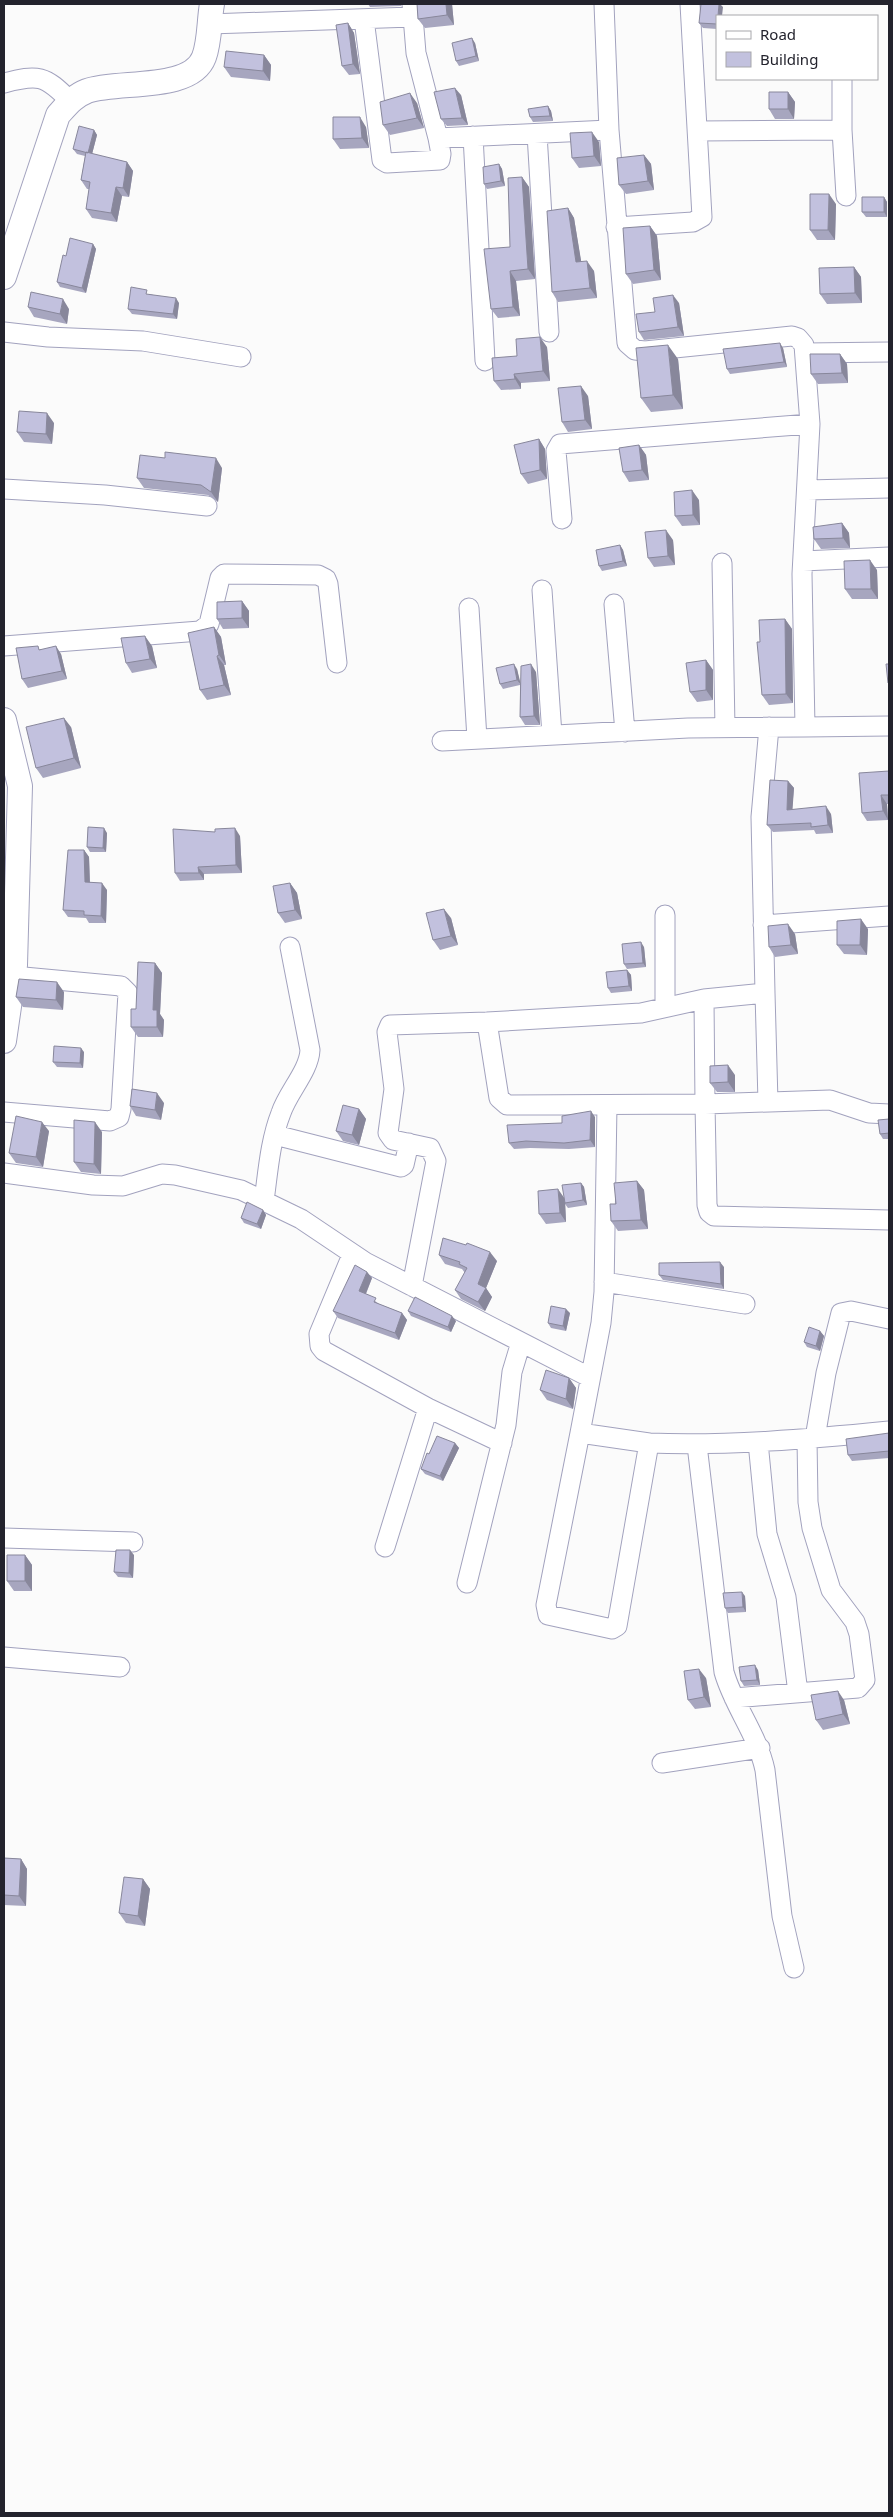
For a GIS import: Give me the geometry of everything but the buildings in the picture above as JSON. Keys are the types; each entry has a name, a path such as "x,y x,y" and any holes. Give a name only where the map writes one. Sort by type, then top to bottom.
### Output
{"street":[{"path":"604,4 609,130 627,343 635,350 792,336 802,341 806,353 810,424 803,561 804,727"},
{"path":"616,227 693,222 702,217 690,4"},
{"path":"4,277 58,115 70,101 87,92 107,87 174,79 189,75 197,68 204,57 210,14 314,12 364,19 412,10 416,53 438,138 441,154 440,160 387,163 382,160 364,19"},
{"path":"4,84 26,78 42,79 52,83 70,101"},
{"path":"842,80 842,130 846,196"},
{"path":"438,138 609,130"},
{"path":"698,131 842,130"},
{"path":"537,134 549,332"},
{"path":"473,136 485,361"},
{"path":"4,332 57,338 143,341 241,357"},
{"path":"806,353 889,352"},
{"path":"562,519 556,451 560,444 810,424"},
{"path":"4,488 105,495 207,506"},
{"path":"807,490 889,488"},
{"path":"803,561 889,557"},
{"path":"722,564 725,728"},
{"path":"4,646 200,631 209,624 220,578 224,574 318,575 326,579 328,584 337,663"},
{"path":"542,590 552,735"},
{"path":"614,604 625,732"},
{"path":"469,608 477,739"},
{"path":"4,720 20,786 14,976 4,1041"},
{"path":"442,740 725,728 889,726"},
{"path":"768,1102 761,817 769,727"},
{"path":"665,915 665,1006"},
{"path":"763,925 889,916"},
{"path":"264,1201 275,1135 288,1094 310,1060 310,1050 290,947"},
{"path":"4,1112 110,1121 119,1117 121,1109 128,993 126,988 14,976"},
{"path":"412,1286 436,1161 430,1148 393,1140 388,1133 394,1089 387,1028 394,1024 487,1022 641,1013 665,1006 704,999 765,993"},
{"path":"704,999 707,1205 709,1212 714,1216 889,1220"},
{"path":"487,1022 498,1098 501,1102 514,1105 705,1104 830,1100 869,1114 889,1114"},
{"path":"607,1104 604,1282 600,1323 546,1610 552,1616 612,1629 618,1626 649,1443"},
{"path":"275,1135 401,1167 404,1164 409,1143"},
{"path":"4,1173 93,1186 123,1186 162,1174 175,1175 241,1190 302,1219 352,1255 589,1376"},
{"path":"352,1255 319,1334 320,1346 324,1351 428,1408 502,1443"},
{"path":"604,1282 745,1304"},
{"path":"734,1698 858,1688 865,1680 859,1634 855,1622 831,1590 812,1528 808,1502 811,1439 841,1313 851,1311 889,1319"},
{"path":"468,1583 510,1408 512,1372 521,1342"},
{"path":"385,1547 428,1408"},
{"path":"580,1433 649,1443 698,1445 811,1439 889,1431"},
{"path":"758,1442 765,1520 786,1597 798,1693"},
{"path":"698,1445 724,1672 734,1698 760,1748 765,1770 782,1916 794,1968"},
{"path":"4,1538 132,1542"},
{"path":"4,1657 120,1667"},
{"path":"662,1763 760,1748"}]}
